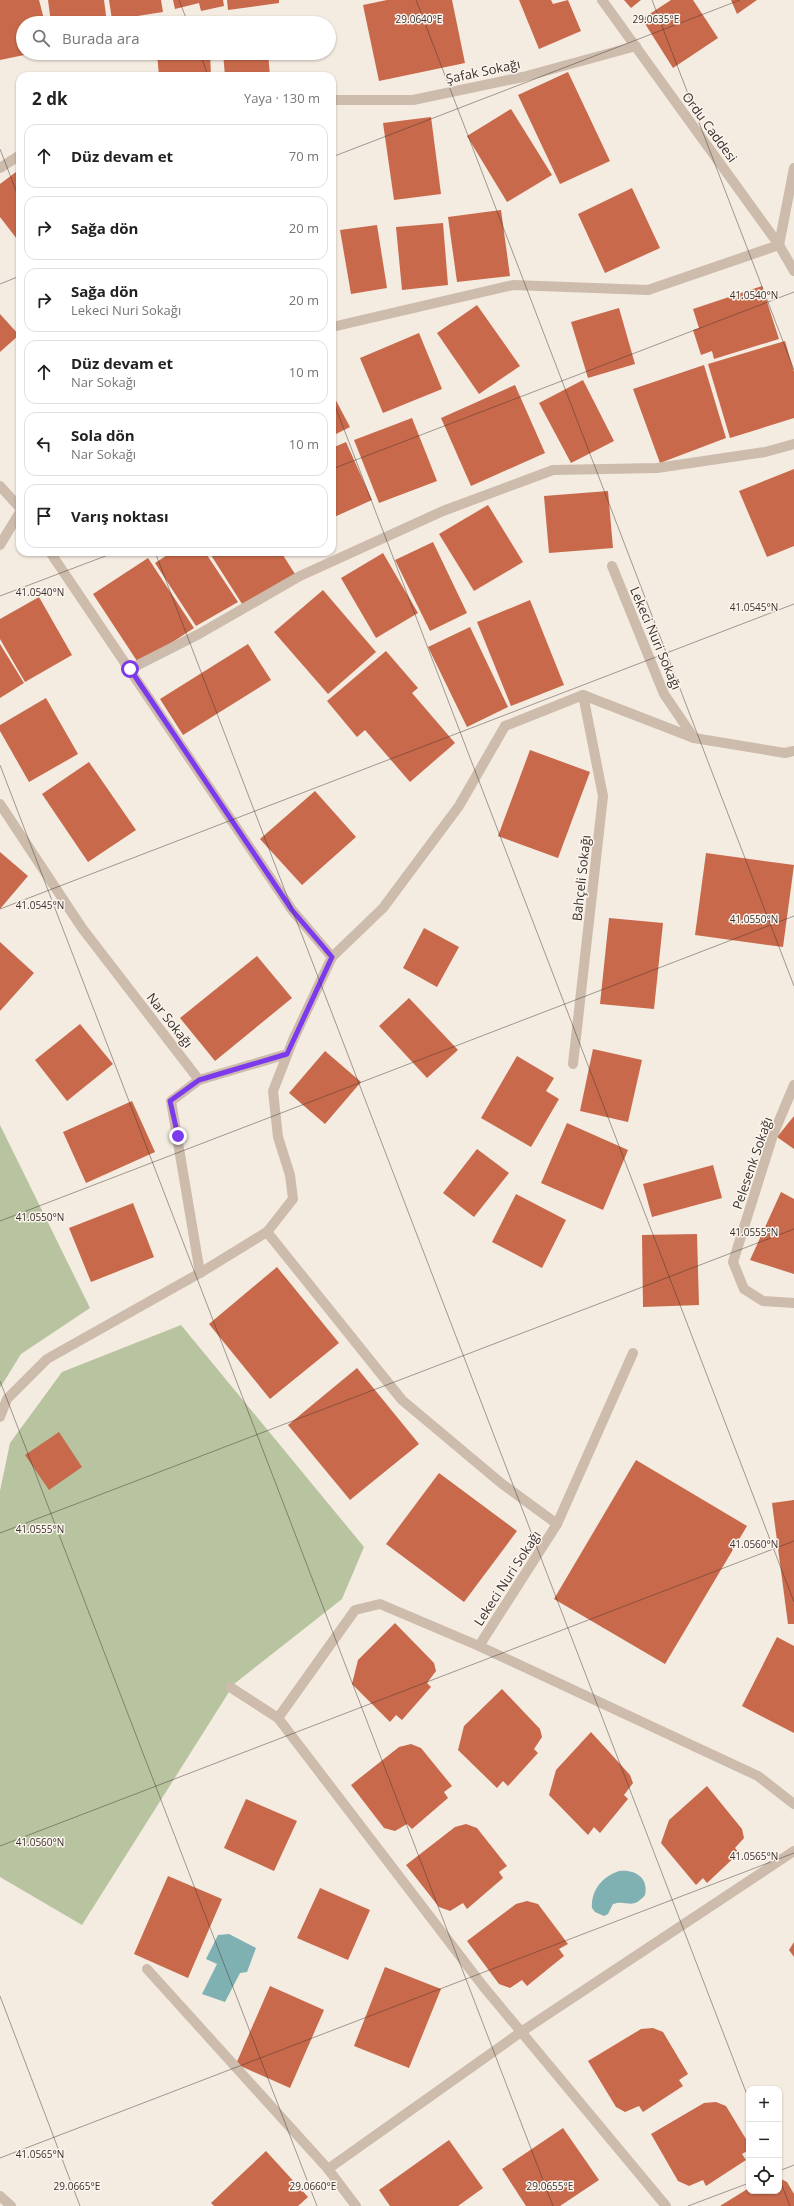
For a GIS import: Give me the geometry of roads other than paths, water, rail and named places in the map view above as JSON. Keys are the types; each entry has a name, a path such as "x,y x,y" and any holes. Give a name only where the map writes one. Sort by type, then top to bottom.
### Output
{"street":[{"name":"Ordu Caddesi","path":"602,0 779,245 794,271"},
{"name":"Şafak Sokağı","path":"336,100 413,100 523,76 636,46"},
{"path":"0,168 16,158"},
{"path":"336,326 513,285 648,290 779,245 794,168"},
{"path":"130,669 199,634 300,576 443,512 553,470 657,468 765,452 794,444"},
{"path":"0,486 16,504"},
{"path":"0,545 16,519"},
{"path":"53,556 292,910 332,957"},
{"name":"Lekeci Nuri Sokağı","path":"612,566 664,694 694,738"},
{"path":"0,1417 7,1399 47,1359 200,1273 267,1232 293,1199 290,1175 278,1137 273,1091 287,1054 332,957 388,902 458,806 505,726 583,696 694,738 785,754 794,751"},
{"name":"Bahçeli Sokağı","path":"574,1064 603,796 583,696"},
{"name":"Nar Sokağı","path":"0,804 82,928 199,1080"},
{"path":"200,1273 170,1101 199,1080 287,1054"},
{"name":"Pelesenk Sokağı","path":"794,1085 773,1135 732,1262 744,1289 763,1300 794,1303"},
{"path":"267,1232 402,1400 501,1483 558,1524"},
{"name":"Lekeci Nuri Sokağı","path":"479,1646 558,1524 633,1353"},
{"path":"278,1718 355,1610 380,1604 479,1646 758,1776 794,1804"},
{"path":"230,1687 278,1718 483,1986 666,2206"},
{"path":"328,2169 521,2032 794,1851"},
{"path":"147,1969 328,2169 356,2206"},
{"path":"0,2196 11,2206"}],"water":[{"path":"619,1871 635,1873 640,1876 645,1884 645,1895 633,1904 613,1904 608,1914 604,1916 595,1912 592,1908 593,1895 599,1885 607,1877"},
{"path":"229,1934 256,1948 247,1972 240,1973 225,2002 202,1994 217,1964 206,1959 218,1935"}]}
